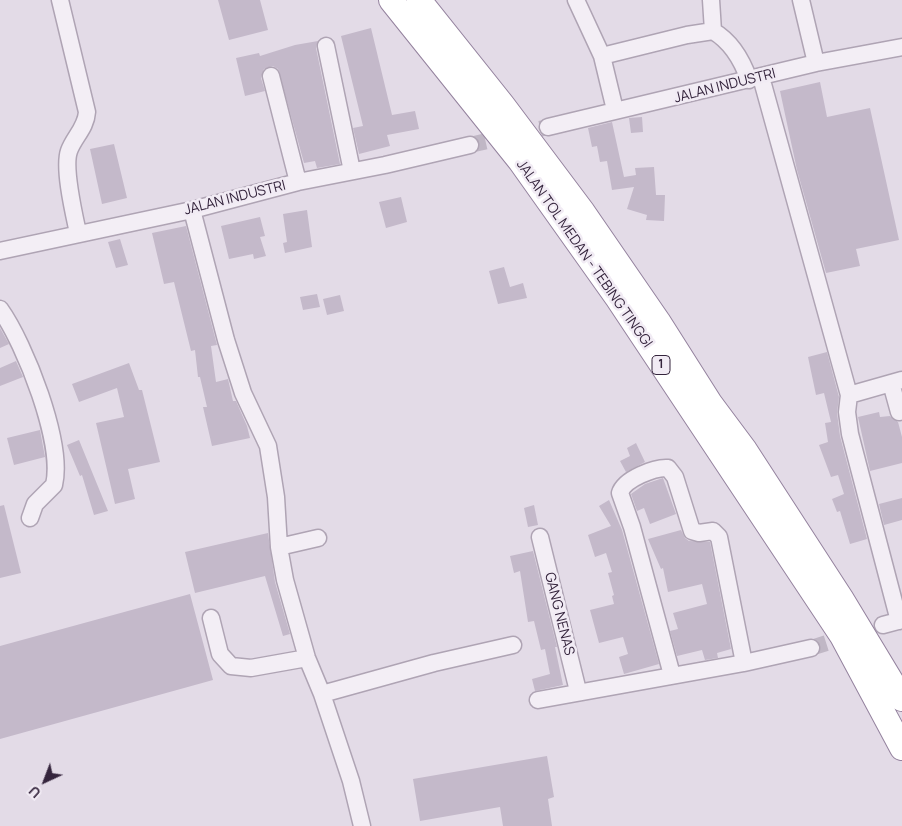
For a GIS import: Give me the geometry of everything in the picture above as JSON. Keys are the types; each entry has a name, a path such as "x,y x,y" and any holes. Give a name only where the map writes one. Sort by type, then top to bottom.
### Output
{"highway":[{"name":"JALAN TOL MEDAN - TEBING TINGGI","path":"391,0 520,161 618,299 842,636 902,748"},
{"name":"1","path":"419,0 520,127 583,212 653,313 710,403 745,450 841,598 902,699"}],"street":[{"path":"60,0 87,112 85,123 69,150 68,159 73,211 78,233"},
{"path":"576,0 602,56 615,110"},
{"path":"710,0 713,31"},
{"path":"801,0 816,63"},
{"path":"602,56 687,35 713,31 721,36 755,79 849,395 848,428 901,620 883,625"},
{"path":"326,46 352,171"},
{"name":"JALAN INDUSTRI","path":"548,127 615,110 664,101 816,63 902,47"},
{"path":"271,76 298,182"},
{"name":"JALAN INDUSTRI","path":"0,251 192,210 298,182 470,145"},
{"path":"192,210 226,340 243,393 270,453 276,497 279,547 285,580 307,658 322,694 351,781 362,826"},
{"path":"0,309 28,365 39,395 48,421 55,466 54,485 35,504 30,518"},
{"path":"849,395 897,382 899,412"},
{"path":"672,674 632,527 621,500 620,490 630,481 660,468 668,468 673,473 692,531 699,534 712,531 719,537 744,663"},
{"name":"GANG NENAS","path":"540,537 578,691"},
{"path":"279,547 318,538"},
{"path":"210,618 220,654 231,666 251,668 307,658"},
{"path":"322,694 434,663 513,645"},
{"path":"538,700 672,674 744,663 811,648"}],"building":[{"path":"218,0 260,0 268,30 229,40"},
{"path":"371,28 392,115 415,111 419,129 387,135 390,146 359,154 353,128 363,126 341,36"},
{"path":"318,41 316,48 340,164 317,168 315,161 304,163 278,69 273,66 264,69 261,78 265,91 245,96 236,58 259,53 260,56 295,45"},
{"path":"820,82 827,117 870,108 899,240 856,249 860,266 826,273 797,170 780,91"},
{"path":"642,117 643,132 631,133 629,118"},
{"path":"612,122 624,177 636,175 635,168 654,167 656,195 665,195 664,221 646,220 647,215 627,209 634,187 612,190 607,161 600,162 597,146 592,147 588,128"},
{"path":"114,144 127,198 102,204 90,149"},
{"path":"401,197 407,222 386,228 379,202"},
{"path":"307,210 312,247 285,253 283,243 287,242 283,214"},
{"path":"260,217 265,236 260,237 266,256 254,259 253,254 229,259 221,226"},
{"path":"186,226 217,345 211,346 216,382 228,379 233,401 236,401 250,438 212,446 203,407 207,407 200,377 198,377 195,350 191,351 174,282 164,284 152,233"},
{"path":"120,239 128,265 116,268 108,242"},
{"path":"504,267 510,287 523,283 527,298 498,304 489,271"},
{"path":"317,294 320,307 303,310 300,297"},
{"path":"340,295 344,311 327,315 323,299"},
{"path":"0,328 9,344 0,348"},
{"path":"827,352 839,397 837,413 840,436 867,539 850,544 840,511 837,512 832,499 844,494 838,475 831,477 819,445 828,442 825,423 831,422 824,393 816,395 808,357"},
{"path":"16,361 23,377 0,386 0,368"},
{"path":"129,363 139,390 142,390 160,462 128,469 135,499 115,504 96,423 124,417 117,388 79,402 72,384"},
{"path":"879,412 880,417 890,416 898,422 902,437 902,463 870,471 858,417"},
{"path":"40,430 45,457 14,465 7,438"},
{"path":"79,440 108,511 94,515 82,475 80,476 67,445"},
{"path":"636,443 645,462 626,472 620,461 630,456 627,448"},
{"path":"663,478 676,514 650,524 644,508 637,511 631,494 645,484"},
{"path":"902,498 902,520 884,525 879,504"},
{"path":"609,500 622,530 659,664 624,674 619,657 628,654 623,637 599,643 590,610 614,604 612,596 614,595 608,573 612,572 606,553 595,557 588,535 611,526 599,506"},
{"path":"4,505 21,573 0,578 0,506"},
{"path":"534,505 538,525 528,527 524,508"},
{"path":"681,530 689,541 710,542 731,649 717,653 718,658 705,660 702,650 677,656 670,631 678,629 673,613 707,604 702,584 668,592 663,568 661,569 648,539"},
{"path":"268,533 275,582 290,634 283,636 265,576 195,593 185,552"},
{"path":"533,551 557,647 555,647 563,685 535,691 532,679 550,674 545,649 541,650 534,621 528,622 520,571 514,573 510,556"},
{"path":"190,594 213,680 0,739 0,646"},
{"path":"547,756 554,797 548,799 552,826 503,826 500,807 420,821 413,779"}],"tunnel":[{"path":"470,145 548,127"},
{"path":"811,648 883,625"}]}
